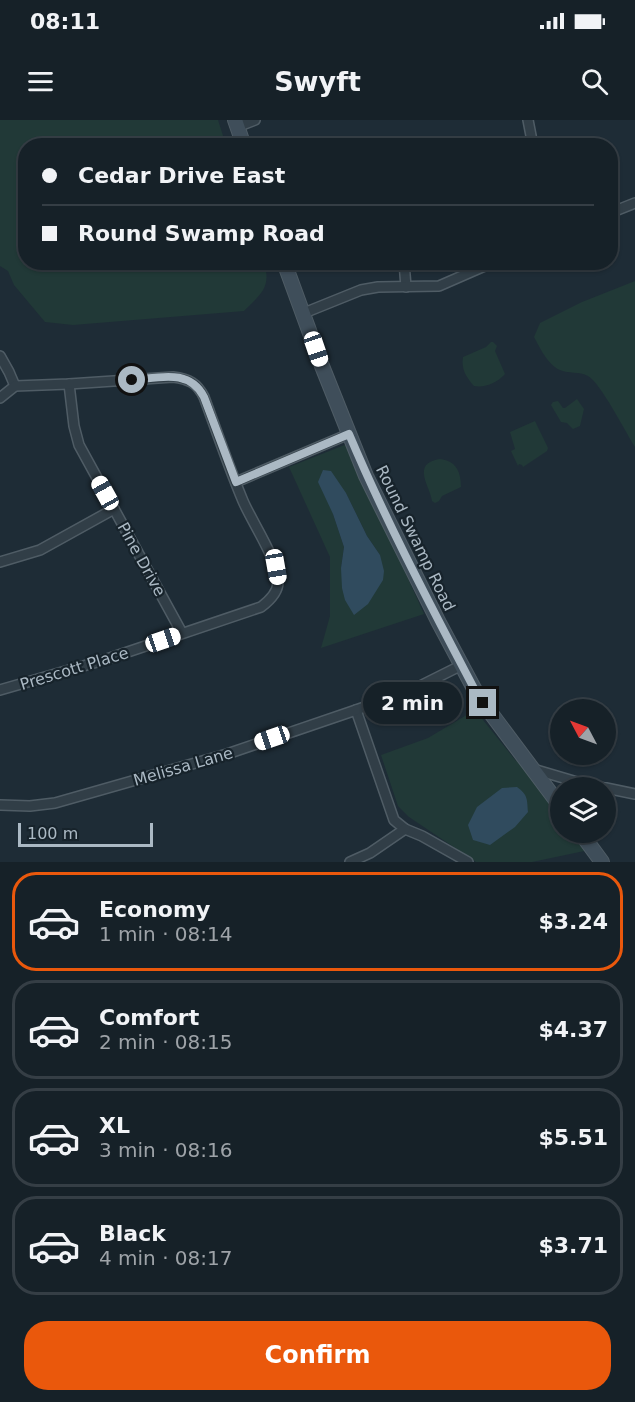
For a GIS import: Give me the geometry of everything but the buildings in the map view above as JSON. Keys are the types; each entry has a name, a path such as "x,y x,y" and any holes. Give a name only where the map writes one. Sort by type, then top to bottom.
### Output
{"main road":[{"name":"Round Swamp Road","path":"288,270 322,366 366,476 478,696 550,792"},
{"path":"588,843 603,862"}],"street":[{"path":"236,124 255,120"},
{"path":"528,120 531,138"},
{"path":"618,210 635,203"},
{"path":"405,270 406,287"},
{"path":"304,313 361,290 378,287 439,286 476,270"},
{"path":"0,356 15,386"},
{"path":"0,398 15,386 183,378 195,384 204,397 236,482 349,434"},
{"name":"Pine Drive","path":"69,384 74,426 79,445 182,633"},
{"name":"Prescott Place","path":"0,690 104,660 261,607 270,600 278,582 276,567 236,482"},
{"path":"0,562 40,550 114,509"},
{"name":"Melissa Lane","path":"0,805 30,806 55,803 227,754 410,691 462,665"},
{"path":"356,710 394,820 405,829 468,862"},
{"path":"533,769 560,777"},
{"path":"616,790 635,794"},
{"path":"350,862 370,854 405,829"}],"green space":[{"path":"0,120 218,120 224,138 18,138 18,270 266,270 266,278 263,290 244,311 73,325 45,322 14,285 8,271 0,266"},
{"path":"635,281 635,447 606,397 593,380 585,374 556,368 545,356 534,337 540,323 582,302"},
{"path":"491,342 497,346 495,351 505,374 491,384 474,386 465,373 463,357 486,347"},
{"path":"577,399 584,409 580,426 573,429 567,423 561,422 551,405 558,401 565,408"},
{"path":"535,421 548,448 547,451 523,467 519,464 518,466 511,451 515,449 510,432"},
{"path":"347,444 424,614 321,648 330,616 330,557 289,467","holes":["346,493 367,536 380,555 341,568 344,547 333,514"]},
{"path":"439,459 453,464 460,476 461,487 442,496 435,503 432,501 424,471 431,462"},
{"path":"475,710 516,761 520,759 550,799 550,843 584,843 589,850 532,862 476,862 409,817 398,806 381,755 428,738"}],"water":[{"path":"323,470 331,471 346,493 367,536 380,555 384,571 383,580 368,604 354,615 345,600 342,588 341,568 344,547 333,514 318,482"},
{"path":"517,787 526,798 528,812 515,827 490,845 473,840 468,825 477,807 502,788"}],"route":[{"path":"132,380 173,377 193,382 204,397 236,482 349,434 366,476 438,621 483,703"}]}
